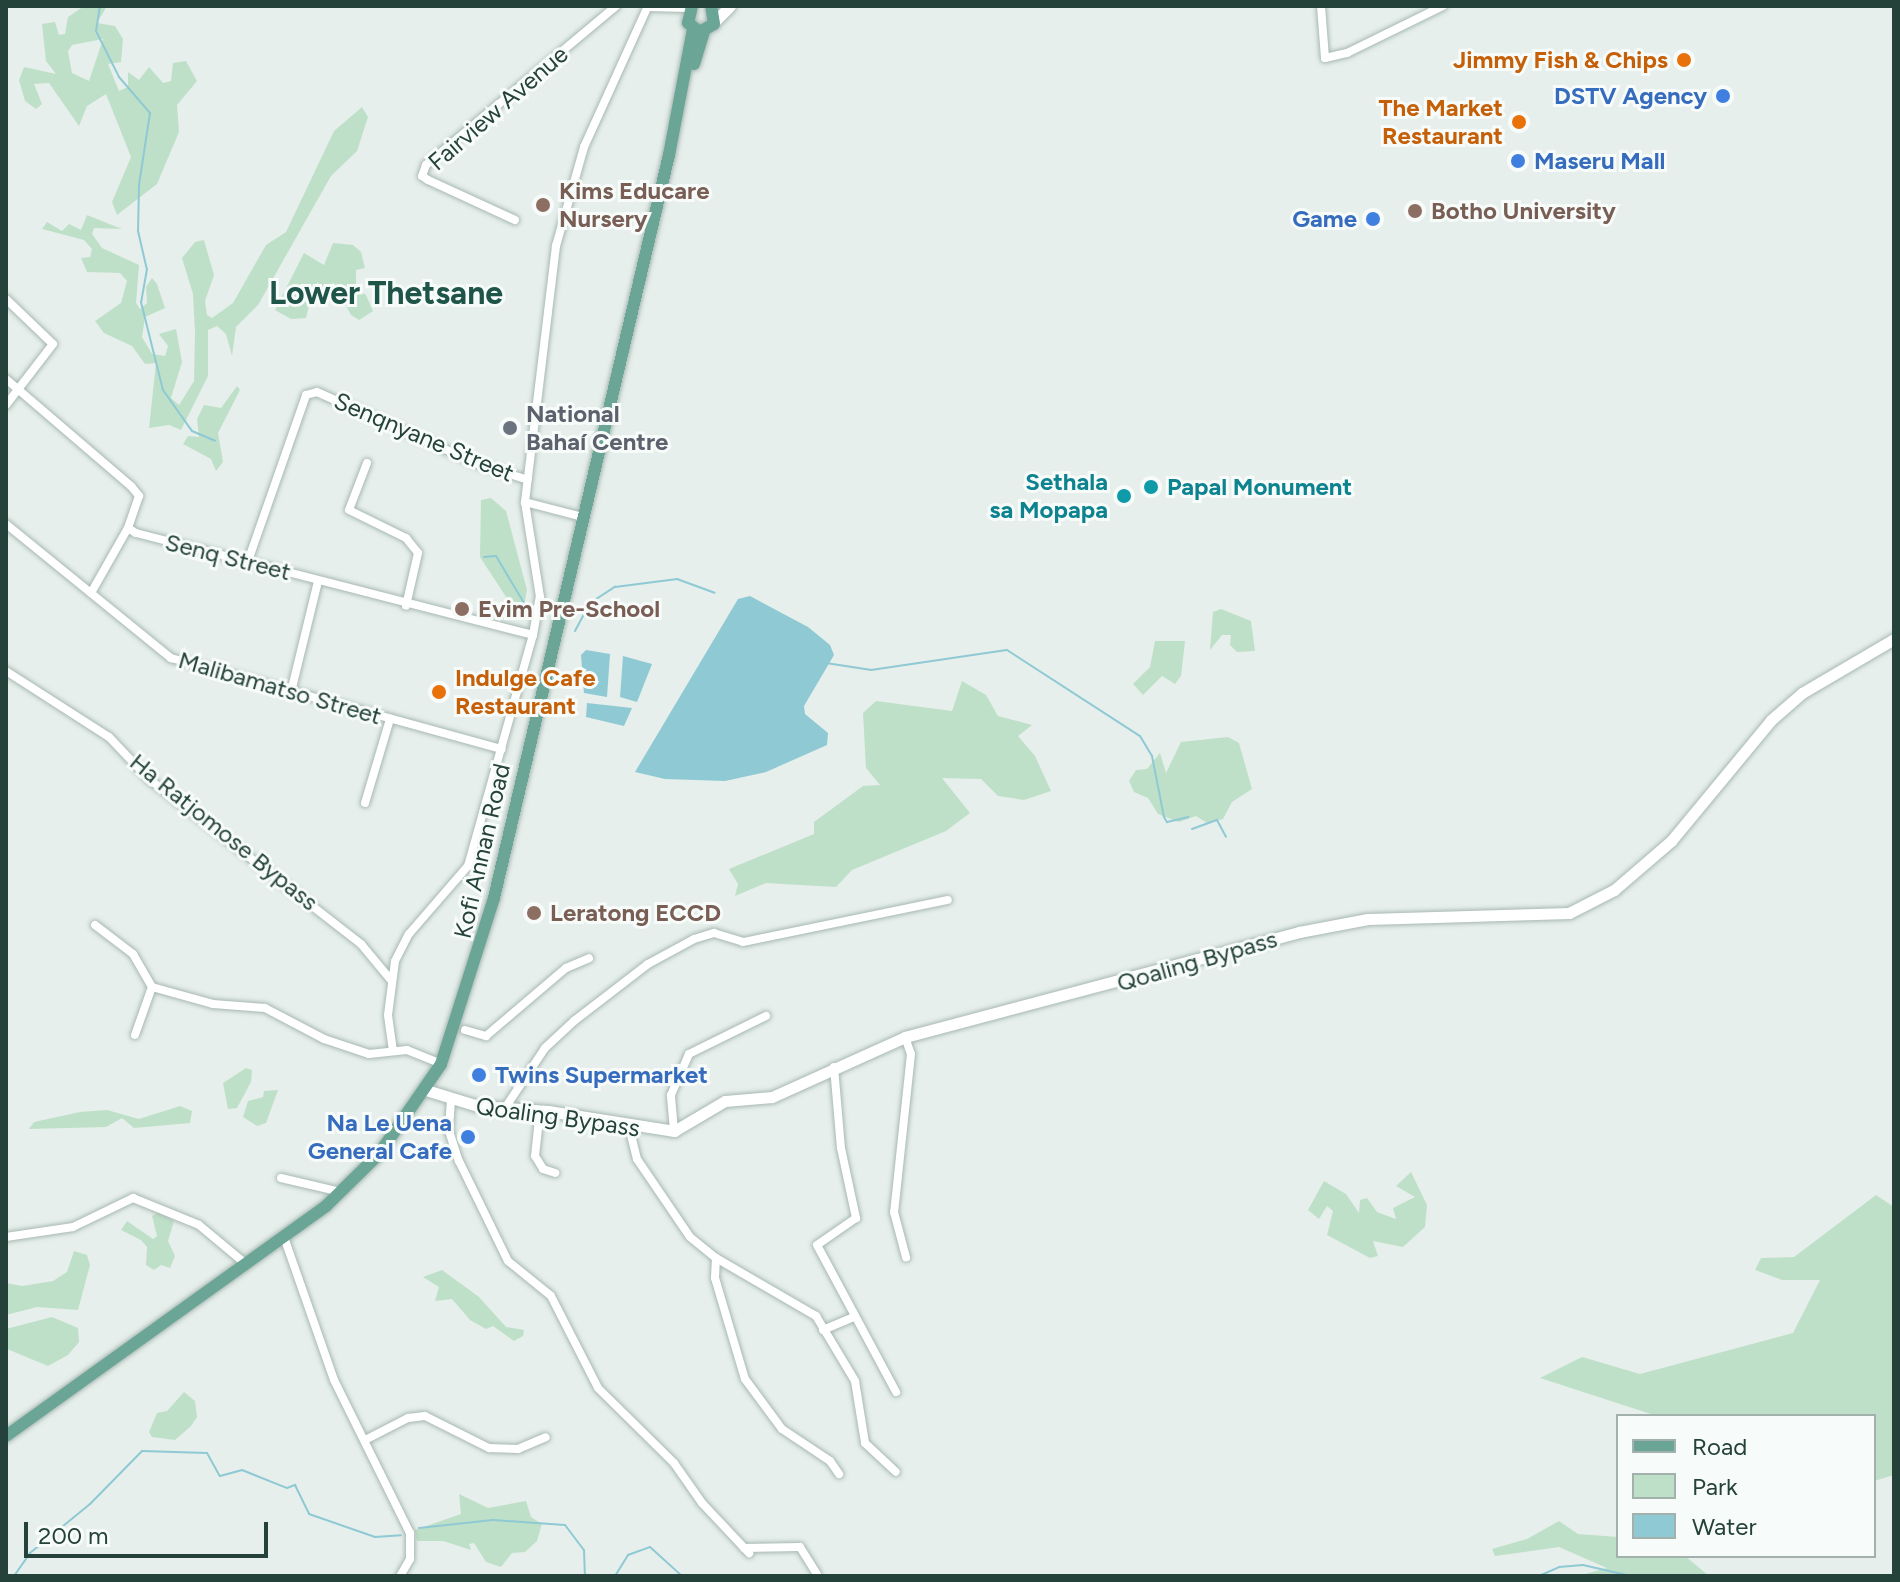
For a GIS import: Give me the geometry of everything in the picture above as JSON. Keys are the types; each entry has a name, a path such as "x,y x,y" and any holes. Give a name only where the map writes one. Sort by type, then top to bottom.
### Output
{"main road":[{"path":"693,19 730,6"},
{"name":"Kofi Annan Road","path":"6,1436 285,1240 342,1192 379,1154 441,1064 482,947 685,81 693,19"},
{"name":"Qoaling Bypass","path":"426,1090 451,1100 674,1131 725,1101 772,1097 905,1037 1338,923 1569,913 1614,890 1671,841 1771,720 1802,693 1894,639"}],"street":[{"name":"Fairview Avenue","path":"515,220 428,180 422,176 426,165 616,6"},
{"path":"393,1051 391,980 401,946 468,866 533,635 540,597 525,502 538,423 543,336 569,190 648,6 693,19"},
{"path":"1321,6 1325,58 1347,53 1443,6"},
{"path":"6,299 53,344 6,405"},
{"path":"6,379 139,496 128,528 91,593"},
{"name":"Senqnyane Street","path":"248,561 306,395 317,392 478,464 528,480"},
{"path":"367,463 349,510 406,538 418,553 406,606"},
{"path":"525,502 583,517"},
{"name":"Malibamatso Street","path":"6,524 171,658 502,749"},
{"name":"Senq Street","path":"128,528 406,606 533,635"},
{"path":"291,692 318,581"},
{"name":"Ha Ratjomose Bypass","path":"6,671 109,737 149,779 361,944 391,980"},
{"path":"365,803 390,719"},
{"path":"505,1108 545,1048 574,1021 648,964 694,939 714,933 743,942 948,900"},
{"path":"95,925 133,954 152,987 213,1004 265,1008 324,1039 380,1056 393,1051 422,1053 441,1064"},
{"path":"465,1030 486,1036 566,968 589,958"},
{"path":"135,1035 152,987"},
{"path":"674,1131 671,1095 689,1054 766,1016"},
{"path":"905,1037 911,1054 894,1212 906,1257"},
{"path":"834,1067 841,1148 856,1218 817,1245 896,1392"},
{"path":"451,1100 449,1131 459,1161 508,1261 551,1296 598,1388 674,1463 702,1503 747,1551 800,1547 817,1574"},
{"path":"540,1110 535,1156 543,1169 555,1173"},
{"path":"629,1127 637,1159 680,1225 716,1258 816,1316 859,1393 858,1419 865,1443 896,1472"},
{"path":"281,1178 342,1192"},
{"path":"6,1237 73,1227 120,1200 133,1198 199,1225 247,1265"},
{"path":"285,1240 334,1380 367,1439 410,1533 410,1559 400,1576"},
{"path":"716,1258 715,1278 745,1379 782,1429 830,1461 839,1474"},
{"path":"823,1330 854,1317"},
{"path":"367,1439 408,1418 425,1416 489,1448 518,1449 546,1437"}],"green space":[{"path":"84,6 107,6 97,23 115,26 123,39 121,62 108,64 119,91 128,87 128,72 139,80 149,67 163,83 171,81 173,63 186,61 197,81 177,105 179,132 157,184 117,215 112,202 131,157 106,94 87,106 79,126 49,83 34,84 42,104 36,109 25,101 19,80 24,67 56,74 46,61 42,24 55,22 59,35 65,34 68,17","holes":["103,39 89,81 72,73 68,51 72,45"]},
{"path":"362,107 368,117 357,151 331,176 258,305 236,327 232,356 226,334 217,326 208,330 208,376 181,430 169,425 149,428 156,363 145,364 132,346 104,333 95,321 121,303 127,281 120,273 87,272 81,258 90,257 92,249 84,240 42,229 47,222 62,231 69,224 81,230 87,215 122,229 94,228 92,234 102,248 139,265 136,303 140,309 147,303 146,287 152,278 157,284 165,308 145,317 142,337 152,354 165,356 168,346 159,334 176,329 182,362 171,398 179,405 194,381 195,333 193,294 182,258 195,242 204,240 214,275 205,301 207,315 212,318 233,303 266,245 286,232 334,131"},
{"path":"333,243 353,245 361,252 365,268 356,270 356,288 366,295 373,311 359,320 351,315 334,283 312,292 306,318 291,319 275,310 304,253 324,265"},
{"path":"237,386 240,390 218,433 223,462 216,471 211,459 183,444 188,436 199,437 197,419 204,405 221,408"},
{"path":"491,498 506,511 527,590 523,612 514,609 480,557 481,500"},
{"path":"1221,609 1251,621 1255,651 1237,652 1230,645 1231,635 1222,635 1210,650 1213,612"},
{"path":"1155,641 1185,641 1181,676 1175,684 1162,676 1143,695 1133,684 1150,667"},
{"path":"962,681 986,695 998,716 1032,725 1018,736 1035,756 1051,791 1024,800 998,796 981,779 942,778 970,813 946,831 852,870 836,887 766,883 735,896 738,884 729,869 814,834 814,822 863,786 880,785 866,768 863,713 876,701 952,711"},
{"path":"1228,737 1239,743 1252,789 1232,802 1223,819 1207,823 1196,816 1179,822 1158,814 1148,798 1134,792 1129,781 1136,770 1147,769 1160,753 1166,773 1181,742"},
{"path":"246,1068 252,1070 251,1082 237,1108 228,1109 223,1083"},
{"path":"278,1090 266,1123 257,1126 243,1117 248,1101 263,1097 264,1091"},
{"path":"180,1106 192,1111 190,1123 134,1128 122,1118 106,1127 29,1129 34,1122 80,1112 107,1110 139,1119"},
{"path":"1411,1172 1427,1205 1425,1227 1403,1247 1373,1241 1378,1256 1370,1258 1327,1235 1333,1211 1327,1206 1319,1219 1308,1210 1324,1181 1346,1194 1359,1213 1360,1200 1367,1198 1377,1212 1396,1219 1393,1208 1415,1197 1396,1186"},
{"path":"1876,1195 1894,1207 1894,1475 1876,1480 1876,1414 1651,1414 1540,1378 1582,1357 1640,1374 1793,1333 1820,1280 1782,1280 1755,1270 1761,1258 1794,1257"},
{"path":"159,1212 174,1221 168,1241 175,1256 170,1268 161,1265 154,1270 146,1265 147,1247 141,1240 121,1230 127,1221 153,1239 157,1236 152,1216"},
{"path":"74,1251 87,1255 90,1265 78,1310 37,1307 6,1315 6,1283 22,1286 53,1281 67,1272"},
{"path":"442,1270 479,1297 506,1327 524,1330 523,1336 514,1341 493,1326 486,1329 470,1320 452,1299 435,1301 439,1287 423,1277"},
{"path":"52,1317 78,1328 79,1342 68,1355 48,1366 7,1349 6,1329"},
{"path":"184,1392 195,1401 197,1417 191,1426 175,1440 152,1437 149,1432 157,1413 167,1411"},
{"path":"459,1494 488,1508 526,1501 531,1517 542,1524 537,1541 525,1552 512,1553 501,1567 486,1562 474,1543 469,1544 471,1550 443,1541 417,1541 415,1530 461,1514"},
{"path":"1559,1521 1578,1534 1616,1537 1616,1558 1687,1558 1709,1576 1578,1576 1607,1568 1559,1547 1495,1556 1492,1549 1527,1539"}],"water":[{"path":"750,596 808,627 830,645 834,655 804,706 805,714 828,733 827,745 766,772 725,781 665,779 635,772 738,599"},
{"path":"586,650 610,654 607,697 584,693 581,655"},
{"path":"623,656 652,664 637,702 620,697"},
{"path":"587,703 632,708 624,726 586,717"}],"waterway":[{"path":"100,6 96,31 119,77 150,113 139,185 138,231 147,269 141,302 163,390 192,431 215,441"},
{"path":"484,557 496,556 533,618"},
{"path":"575,631 590,603 615,587 677,579 715,593"},
{"path":"826,663 871,670 1007,650 1140,736 1152,756 1164,817 1167,822 1188,817"},
{"path":"1192,829 1217,820 1226,837"},
{"path":"14,1576 30,1553 90,1504 142,1451 207,1453 220,1476 242,1470 287,1488 295,1485 309,1514 375,1537 401,1535"},
{"path":"419,1528 493,1520 565,1525 584,1550 585,1576"},
{"path":"615,1576 628,1555 650,1547 682,1576"},
{"path":"1539,1576 1559,1567 1583,1565 1631,1576"}],"place":[{"name":"Jimmy Fish & Chips","path":"1684,60"},
{"name":"DSTV Agency","path":"1723,96"},
{"name":"The Market Restaurant","path":"1519,122"},
{"name":"Maseru Mall","path":"1518,161"},
{"name":"Kims Educare Nursery","path":"543,205"},
{"name":"Botho University","path":"1415,211"},
{"name":"Game","path":"1373,219"},
{"name":"National Bahaí Centre","path":"510,428"},
{"name":"Papal Monument","path":"1151,487"},
{"name":"Sethala sa Mopapa","path":"1124,496"},
{"name":"Evim Pre-School","path":"462,609"},
{"name":"Indulge Cafe Restaurant","path":"439,692"},
{"name":"Leratong ECCD","path":"534,913"},
{"name":"Twins Supermarket","path":"479,1075"},
{"name":"Na Le Uena General Cafe","path":"468,1137"}],"district":[{"name":"Lower Thetsane","path":"386,293"}]}
